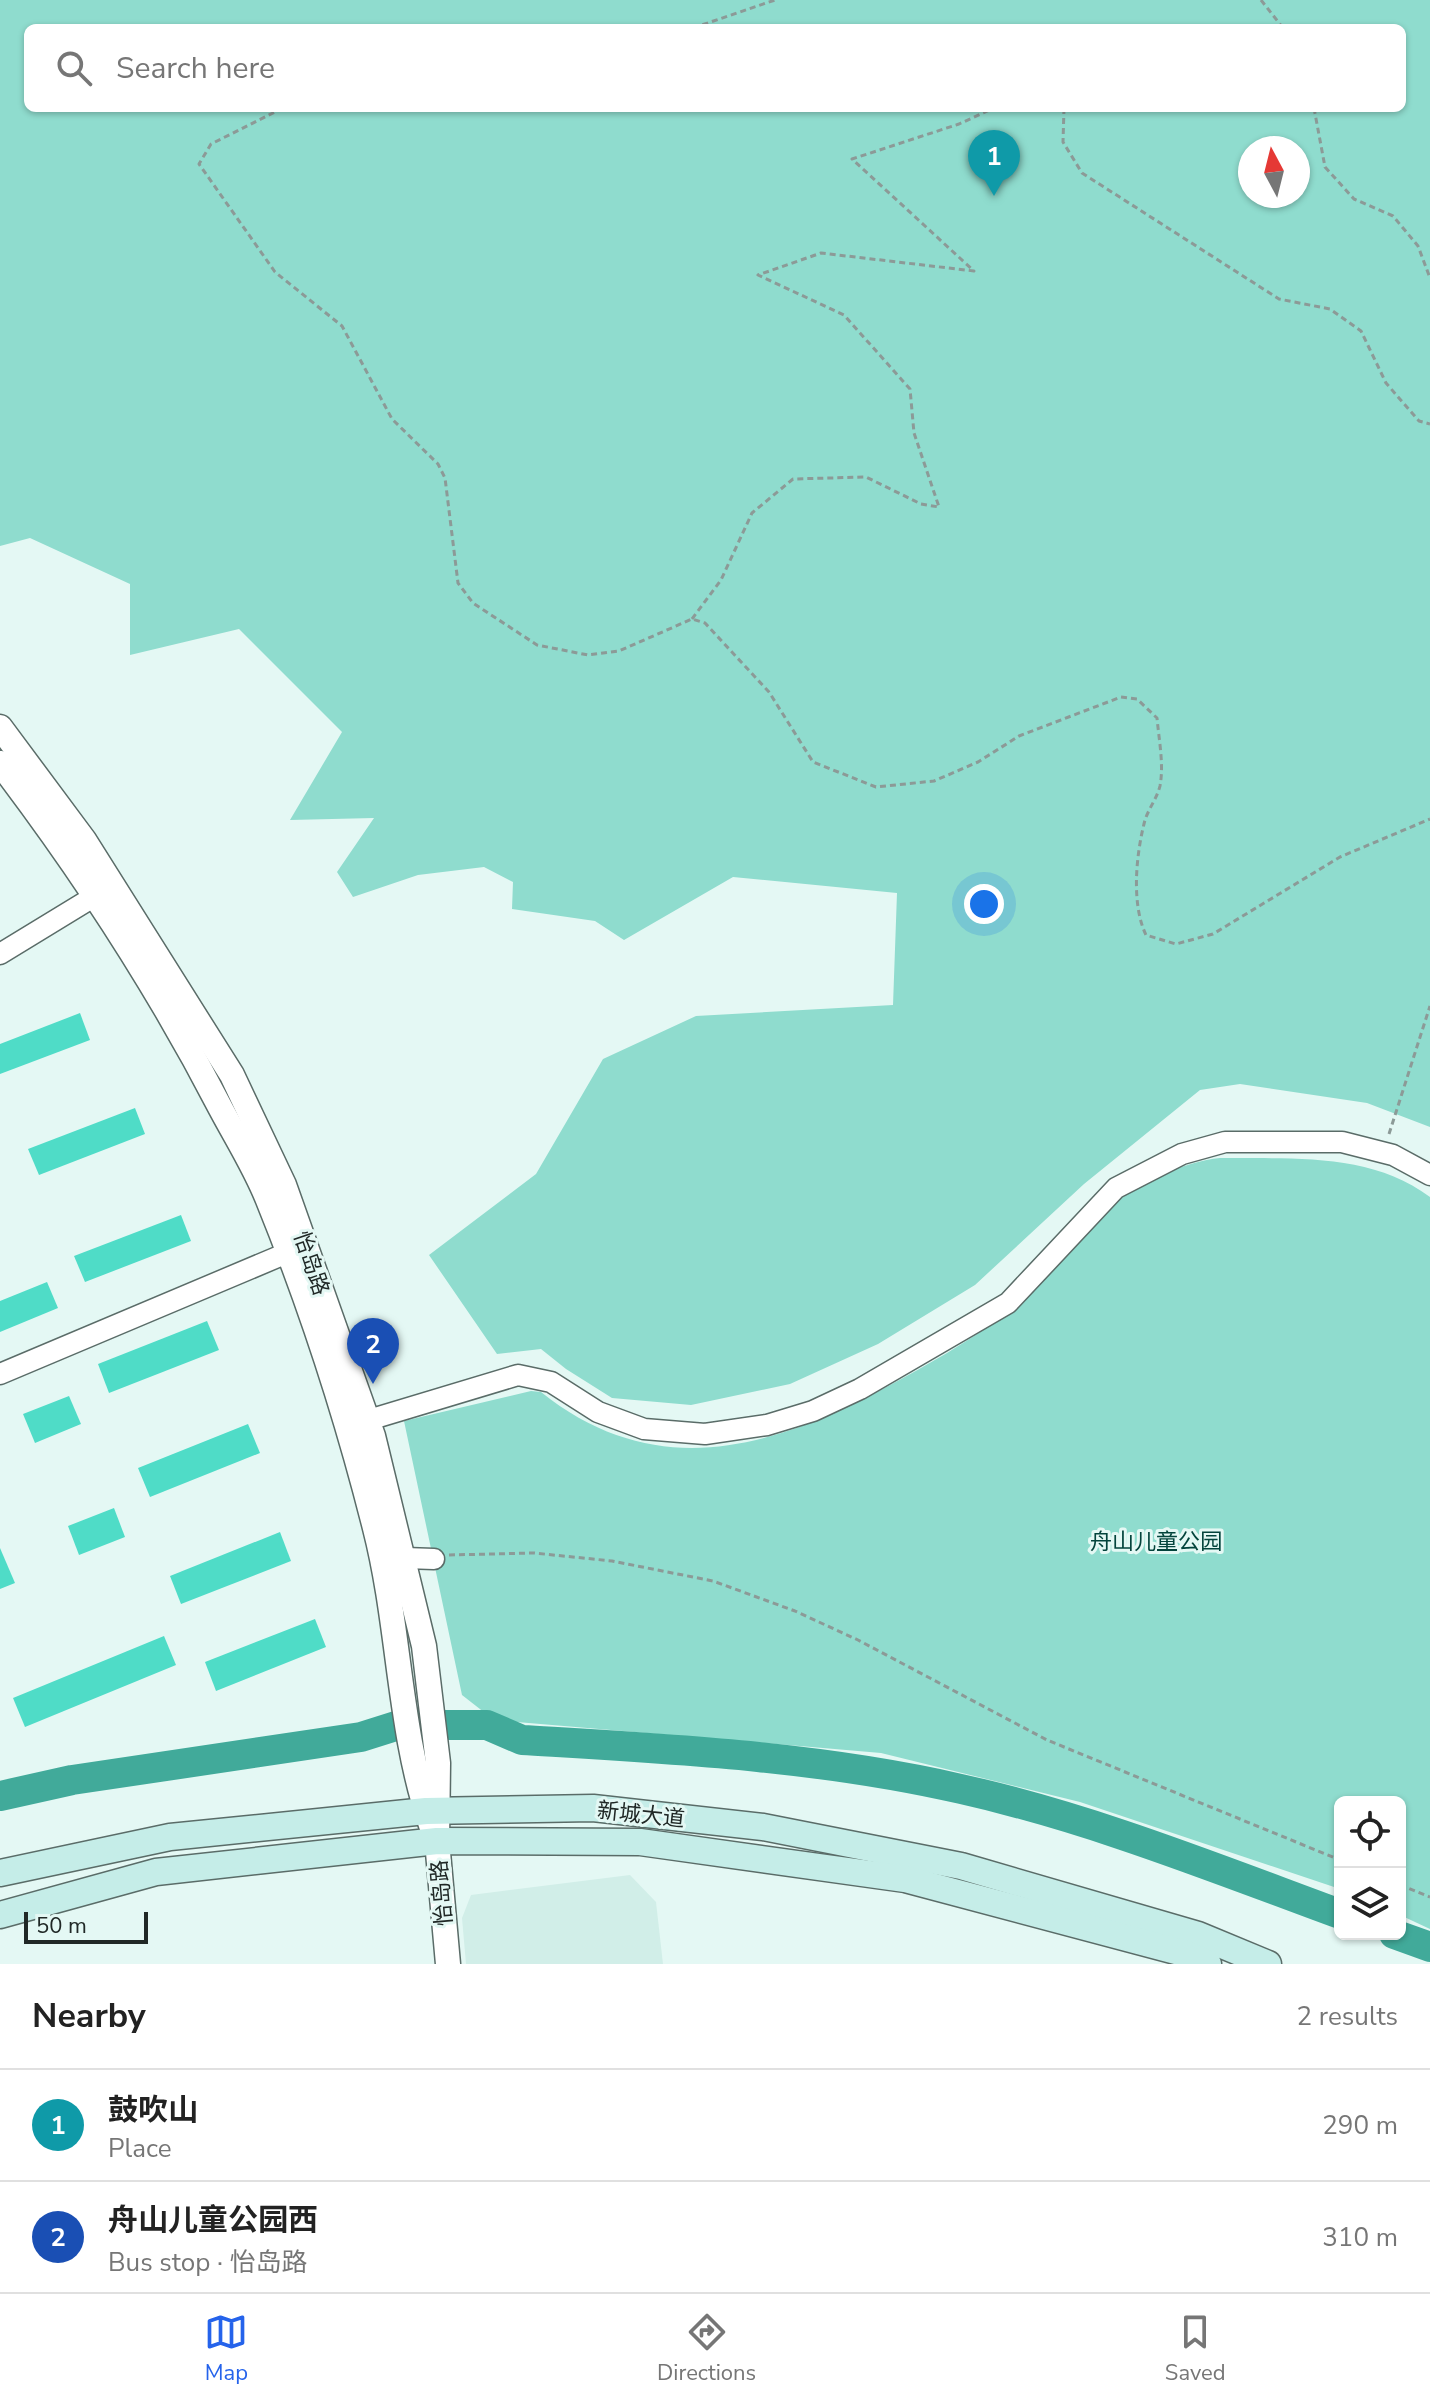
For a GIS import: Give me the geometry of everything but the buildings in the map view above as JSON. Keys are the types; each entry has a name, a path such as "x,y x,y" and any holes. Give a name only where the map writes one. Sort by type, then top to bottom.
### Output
{"main road":[{"name":"新城大道","path":"0,1873 170,1837 433,1810 593,1808 763,1827 961,1866 1198,1935 1268,1964"},
{"name":"新城大道","path":"0,1915 156,1872 437,1841 640,1842 905,1879 1187,1954 1208,1964"}],"street":[{"name":"怡岛路","path":"0,727 84,840 232,1075 284,1185 357,1423 405,1558 430,1688 427,1764 448,1964"},
{"path":"0,763 63,846 147,976 267,1198 357,1423 393,1607 404,1689 427,1764"},
{"path":"0,954 95,896"},
{"path":"357,1423 518,1375 551,1382 598,1412 644,1429 705,1434 767,1425 813,1411 860,1389 1008,1303 1044,1268 1092,1209 1116,1188 1182,1154 1225,1142 1342,1142 1383,1153 1430,1175"},
{"path":"0,1374 287,1253"},
{"path":"405,1558 434,1559"}],"path":[{"path":"705,24 775,0"},
{"path":"1261,0 1280,24"},
{"path":"275,112 211,144 199,164 275,272 342,326 392,419 438,464 445,478 458,583 473,603 537,645 588,655 619,651 692,619 721,580 752,513 793,479 866,477 921,504 939,507 914,433 910,389 844,315 758,275 821,253 974,271 852,159 959,124 985,112"},
{"path":"1064,112 1063,142 1082,173 1279,299 1330,309 1361,331 1386,383 1419,421 1430,424"},
{"path":"1315,112 1325,167 1354,199 1393,216 1418,246 1430,278"},
{"path":"692,619 714,629 753,672 813,762 876,787 934,781 978,762 1033,730 1121,697 1137,699 1157,718 1161,767 1159,787 1146,819 1141,845 1138,919 1146,935 1163,941 1194,942 1213,934 1340,857 1430,819"},
{"path":"1383,1153 1430,1006"},
{"path":"434,1559 446,1555 534,1553 612,1561 713,1581 795,1611 846,1634 1047,1740 1334,1858"},
{"path":"1406,1887 1430,1897"}],"shaded area":[{"path":"630,1875 656,1902 663,1964 466,1964 462,1918 471,1895"}],"green space":[{"path":"0,0 1430,0 1430,1127 1367,1103 1240,1084 1200,1090 1084,1184 975,1285 878,1344 790,1384 691,1405 612,1398 541,1349 497,1354 429,1255 536,1174 603,1059 696,1016 893,1005 897,893 733,877 624,940 595,921 512,909 513,882 484,867 418,875 353,897 337,872 374,818 290,820 342,732 239,629 130,655 130,584 30,538 0,546"},
{"name":"舟山儿童公园","path":"1302,1159 1356,1165 1407,1182 1430,1197 1430,1929 1406,1918 1406,1796 1334,1796 1334,1887 1080,1802 881,1753 494,1720 462,1695 404,1421 531,1391 541,1392 586,1422 631,1440 677,1447 722,1446 767,1437 813,1422 858,1402 954,1349 1033,1291 1095,1218 1116,1199 1160,1176 1207,1160"}],"waterway":[{"path":"0,1796 72,1780 361,1737 399,1725 487,1725 522,1740 798,1761 961,1789 1105,1829 1334,1912"},
{"path":"1406,1938 1430,1947"}],"place":[{"name":"鼓吹山","path":"994,196"},
{"name":"舟山儿童公园西","path":"373,1384"}]}
